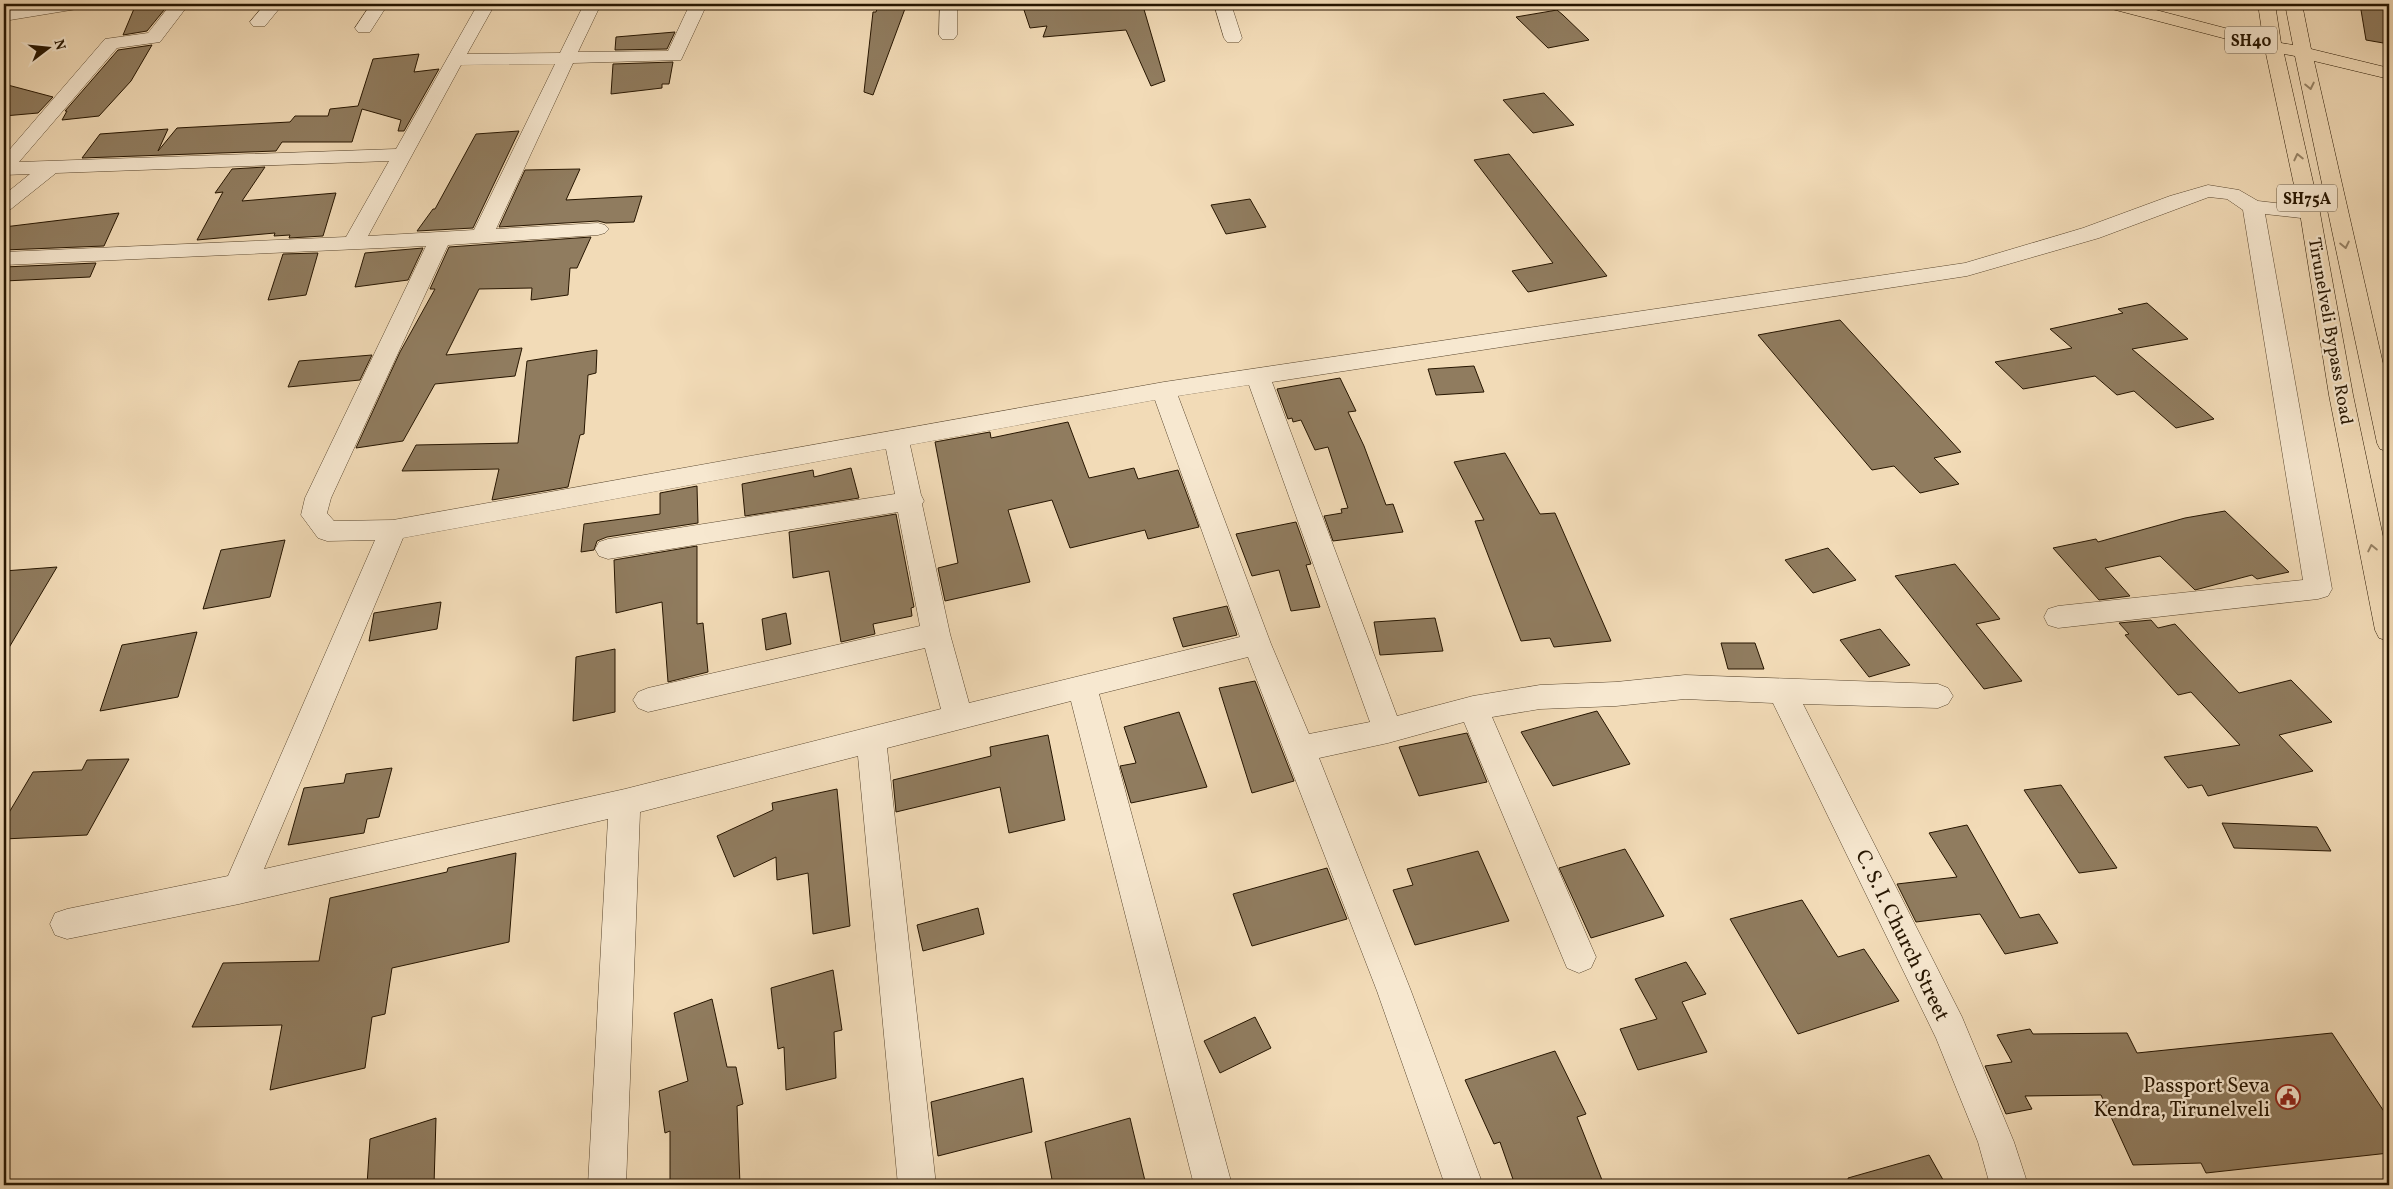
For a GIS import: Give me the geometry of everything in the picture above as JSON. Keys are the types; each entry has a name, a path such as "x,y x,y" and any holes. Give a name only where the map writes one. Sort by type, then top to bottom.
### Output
{"main road":[{"name":"SH40","path":"2114,4 2389,74"},
{"name":"Tirunelveli Bypass Road","path":"2266,4 2273,46 2310,213 2341,395 2389,630"},
{"name":"Tirunelveli Bypass Road","path":"2294,4 2302,53 2389,443"}],"street":[{"path":"4,16 77,4"},
{"path":"4,168 111,44 154,38 180,4"},
{"path":"259,22 274,4"},
{"path":"364,28 379,4"},
{"path":"354,242 453,60 486,4"},
{"path":"482,236 592,4"},
{"path":"453,60 675,56 698,4"},
{"path":"948,4 948,35"},
{"path":"1222,4 1233,38"},
{"path":"4,168 48,169 402,155"},
{"path":"4,205 48,169"},
{"path":"440,239 318,498 314,515 327,532 393,530 896,437 1164,390 1967,268 2091,233 2177,200 2208,191 2232,194 2253,207 2310,213"},
{"path":"2058,617 2318,589 2253,207"},
{"path":"4,259 440,239 598,229"},
{"path":"1258,376 1388,731"},
{"path":"1164,390 1256,644 1300,748 1394,991 1464,1185"},
{"path":"896,437 911,501 936,634 958,717"},
{"path":"608,549 911,501"},
{"path":"239,889 393,530"},
{"path":"648,700 936,634"},
{"path":"67,924 239,889 625,802 958,717 1256,644"},
{"path":"1082,686 1213,1185"},
{"path":"1300,748 1388,731 1472,708 1540,697 1616,694 1685,687 1782,692 1938,696"},
{"name":"C. S. I. Church Street","path":"1782,692 1950,1029 1996,1142 2009,1185"},
{"path":"1472,708 1578,957"},
{"path":"871,739 917,1185"},
{"path":"603,1184 625,802"}],"building":[{"path":"136,4 169,4 147,31 123,35"},
{"path":"1022,4 1104,4 1104,8 1133,4 1134,6 1143,6 1165,81 1151,86 1126,30 1043,37 1047,26 1030,28"},
{"path":"2360,4 2389,7 2389,44 2366,40"},
{"path":"878,6 906,6 873,95 864,92 873,12 876,12"},
{"path":"1557,10 1589,40 1548,48 1516,17"},
{"path":"675,32 667,49 615,50 616,37"},
{"path":"152,45 131,81 99,116 62,120 67,111 65,111 118,50"},
{"path":"419,54 414,72 439,69 404,131 398,131 401,120 362,109 352,142 282,142 276,151 82,158 100,134 168,129 158,151 177,128 290,122 295,116 328,116 330,109 358,106 373,59"},
{"path":"673,62 669,84 662,84 662,88 611,94 613,64"},
{"path":"4,84 53,97 38,113 4,116"},
{"path":"1544,93 1574,125 1533,133 1503,100"},
{"path":"519,131 473,228 417,231 433,209 435,209 476,134"},
{"path":"1509,154 1607,276 1528,292 1512,271 1553,263 1474,160"},
{"path":"265,167 242,201 336,193 323,236 289,238 290,235 274,236 275,233 197,240 223,192 215,193 232,169"},
{"path":"580,169 566,200 642,196 634,222 606,223 598,221 499,227 525,170"},
{"path":"1250,199 1266,227 1226,234 1211,205"},
{"path":"119,213 104,246 4,250 4,227"},
{"path":"591,237 577,268 570,268 568,295 531,300 532,288 479,289 446,355 522,348 515,376 435,384 403,441 356,448 400,352 435,289 430,289 449,247"},
{"path":"423,248 408,280 355,287 365,253"},
{"path":"318,253 306,295 268,300 283,254"},
{"path":"96,263 90,277 4,281 4,267"},
{"path":"2147,303 2188,339 2132,349 2214,419 2176,428 2134,391 2117,395 2095,376 2023,389 1995,362 2072,348 2050,329 2123,313 2118,309"},
{"path":"1840,320 1961,452 1934,458 1959,484 1920,493 1894,466 1872,470 1758,335"},
{"path":"597,350 596,373 588,375 584,434 580,435 568,487 492,500 499,469 402,471 416,445 518,443 527,361"},
{"path":"372,355 360,380 288,387 299,361"},
{"path":"1474,366 1484,392 1436,395 1428,369"},
{"path":"1340,378 1356,411 1348,412 1364,446 1386,505 1393,504 1403,532 1333,541 1324,516 1342,513 1341,509 1348,508 1328,447 1315,450 1301,420 1293,422 1292,418 1288,419 1277,389"},
{"path":"1068,422 1089,478 1134,468 1138,479 1178,470 1199,527 1148,539 1145,530 1070,548 1052,500 1008,510 1030,582 945,601 938,568 958,563 935,442 990,432 991,438"},
{"path":"1505,453 1540,514 1555,513 1611,641 1554,647 1550,638 1521,641 1475,521 1484,520 1454,462"},
{"path":"851,468 859,498 745,516 742,484 813,470 814,477"},
{"path":"697,486 698,523 607,537 597,541 594,550 581,552 584,524 660,514 660,493"},
{"path":"2225,511 2289,572 2257,579 2252,575 2195,590 2160,556 2105,568 2130,596 2099,600 2053,548 2096,539 2098,542 2185,518"},
{"path":"896,514 914,607 911,608 912,616 873,624 875,634 841,642 829,571 793,578 789,532"},
{"path":"1296,522 1311,564 1306,565 1320,607 1291,611 1279,570 1252,576 1236,534"},
{"path":"285,540 270,597 203,609 221,550"},
{"path":"697,546 697,624 703,623 708,672 668,682 662,602 616,613 614,560"},
{"path":"1828,548 1856,580 1813,593 1785,560"},
{"path":"1955,564 2000,619 1976,624 2022,681 1984,689 1895,576"},
{"path":"57,567 4,656 4,571"},
{"path":"441,602 437,629 369,641 374,613"},
{"path":"1227,606 1237,635 1183,647 1173,618"},
{"path":"786,613 791,644 766,650 762,619"},
{"path":"1435,618 1443,651 1380,655 1374,622"},
{"path":"2151,620 2158,628 2175,624 2239,693 2291,680 2332,722 2279,735 2313,771 2208,796 2202,785 2188,788 2164,757 2240,745 2191,692 2178,695 2125,635 2129,634 2119,623"},
{"path":"1880,629 1910,665 1869,677 1840,640"},
{"path":"197,632 178,697 100,711 122,645"},
{"path":"1721,643 1755,643 1764,669 1728,669"},
{"path":"615,649 615,712 573,721 576,657"},
{"path":"1255,681 1294,781 1252,793 1219,688"},
{"path":"1597,711 1630,764 1553,786 1521,732"},
{"path":"1179,712 1207,787 1131,803 1120,766 1136,763 1124,727"},
{"path":"1467,733 1487,782 1419,796 1399,747"},
{"path":"1048,735 1065,820 1009,833 1000,787 896,812 893,780 991,756 990,747"},
{"path":"129,759 87,835 4,839 4,821 33,772 82,770 87,760"},
{"path":"392,768 379,817 367,819 364,833 288,845 304,788 344,783 346,774"},
{"path":"2061,785 2117,868 2079,873 2024,790"},
{"path":"837,789 850,926 813,934 808,873 777,880 776,857 734,877 717,836 773,810 772,803"},
{"path":"2222,823 2317,827 2331,851 2234,848"},
{"path":"1967,825 2020,918 2039,914 2058,943 2005,954 1980,914 1916,922 1897,884 1957,877 1929,833"},
{"path":"1625,849 1664,916 1591,938 1559,868"},
{"path":"1478,851 1509,921 1415,945 1393,890 1413,885 1407,869"},
{"path":"516,853 509,942 392,968 385,1014 372,1017 365,1068 270,1090 282,1025 192,1027 223,963 319,961 330,898 447,872 448,868"},
{"path":"1327,868 1347,919 1252,946 1233,894"},
{"path":"1802,900 1838,957 1864,949 1899,1001 1798,1034 1730,919"},
{"path":"978,908 984,934 923,951 917,925"},
{"path":"1686,962 1706,994 1682,1002 1707,1052 1638,1070 1620,1029 1657,1019 1635,979"},
{"path":"833,970 842,1030 834,1032 836,1078 786,1090 784,1047 778,1049 771,988"},
{"path":"712,999 727,1067 736,1067 743,1104 737,1106 740,1185 670,1185 670,1131 665,1133 659,1091 688,1081 674,1013"},
{"path":"1255,1017 1271,1048 1220,1073 1204,1041"},
{"path":"2030,1029 2033,1034 2127,1033 2137,1053 2332,1033 2389,1119 2389,1153 2206,1173 2201,1163 2133,1165 2101,1095 2025,1096 2032,1109 2006,1114 1985,1066 2012,1062 1997,1035"},
{"path":"1555,1051 1586,1114 1577,1117 1604,1185 1515,1185 1500,1142 1494,1144 1465,1080"},
{"path":"1023,1078 1032,1132 938,1156 931,1102"},
{"path":"436,1118 434,1185 367,1185 370,1139"},
{"path":"1130,1118 1146,1185 1053,1185 1045,1142"},
{"path":"1929,1155 1946,1185 1849,1185 1848,1178"}],"place":[{"name":"Passport Seva Kendra, Tirunelveli","path":"2288,1097"}]}
